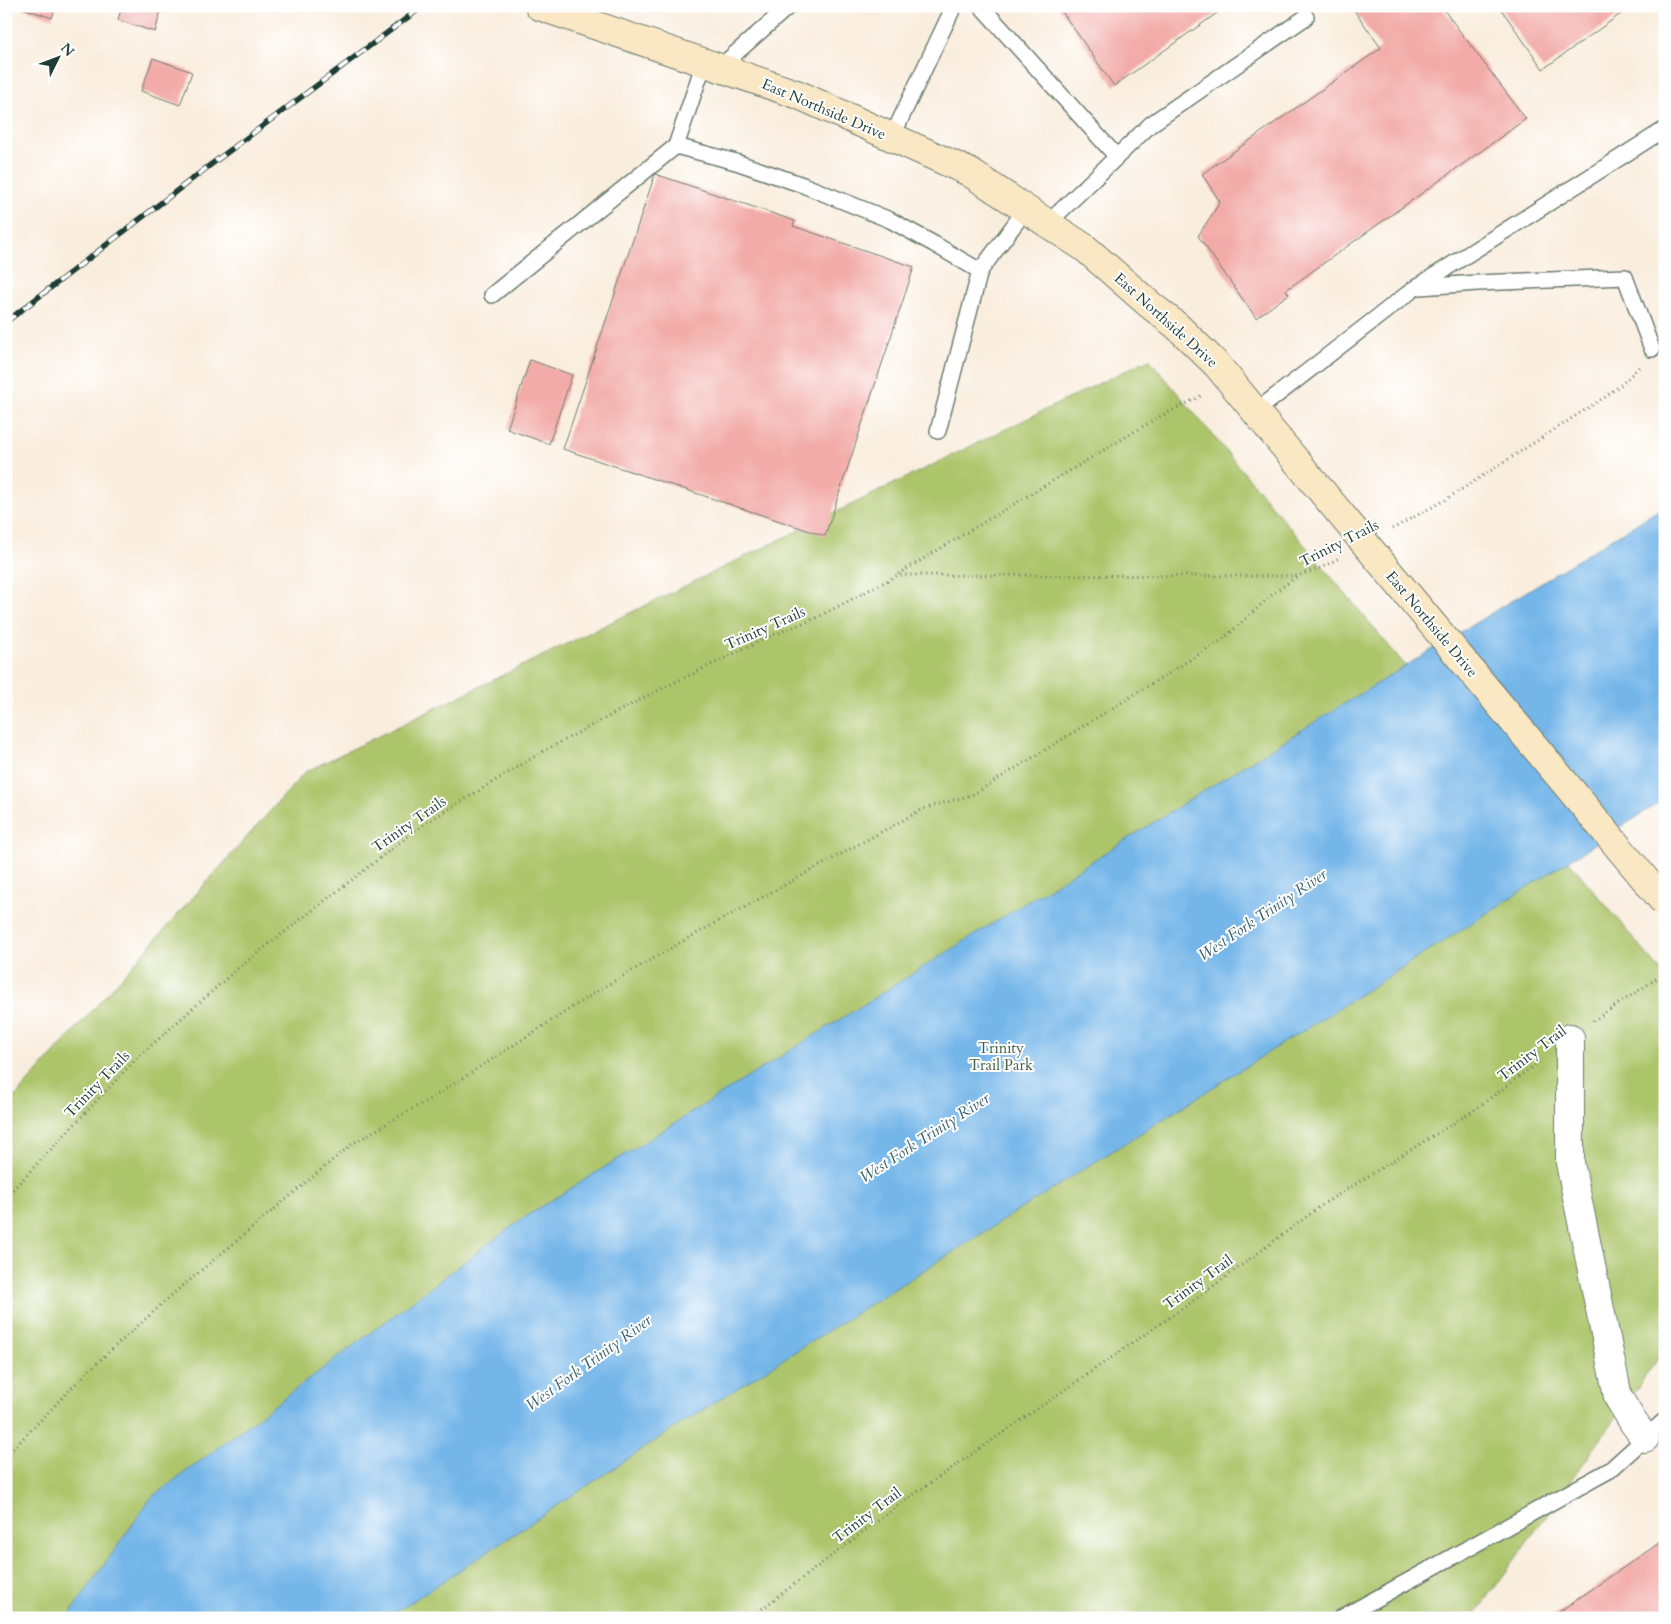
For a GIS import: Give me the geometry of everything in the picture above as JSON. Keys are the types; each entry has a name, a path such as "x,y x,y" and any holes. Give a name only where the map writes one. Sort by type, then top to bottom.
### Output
{"street":[{"name":"East Northside Drive","path":"539,6 800,95 969,172 1085,248 1177,326 1217,365 1665,903"},
{"path":"1570,1038 1570,1163 1610,1363 1618,1397 1633,1422 1655,1429"}],"lane":[{"path":"492,295 676,146 712,65 789,6"},
{"path":"892,137 954,6"},
{"path":"981,6 1117,157"},
{"path":"938,431 980,272 1037,216 1117,157 1151,124 1306,17"},
{"path":"1255,412 1415,288 1665,129"},
{"path":"676,146 736,162 803,185 890,220 980,272"},
{"path":"1415,288 1478,283 1626,277 1652,349"},
{"path":"1341,1618 1610,1470 1655,1429"}],"path":[{"name":"Trinity Trails","path":"1387,531 1446,500 1605,397 1637,370 1652,349"},
{"name":"Trinity Trails","path":"6,1197 136,1059 236,969 421,826 542,752 638,701 768,637 816,618 898,575 1157,418 1231,382"},
{"name":"Trinity Trails","path":"898,575 1297,576 1321,568 1346,554"},
{"path":"6,1456 88,1370 173,1294 352,1144 438,1094 604,987 690,937 923,809 974,794 1222,640 1275,592 1297,576"},
{"name":"Trinity Trail","path":"750,1618 896,1506 1196,1299 1325,1203 1472,1111 1607,1010 1665,972"}],"green space":[{"name":"Trinity Trail Park","path":"1149,359 1665,976 1665,1349 1473,1618 6,1618 6,1107 305,772"}],"water":[{"name":"West Fork Trinity River","path":"1665,506 1665,799 1386,978 679,1425 387,1618 67,1618 151,1498 519,1221 1237,770"}],"building":[{"path":"17,6 56,6 52,18"},
{"path":"122,6 162,6 155,32 118,20"},
{"path":"1058,6 1227,6 1114,86"},
{"path":"1351,6 1441,6 1526,119 1286,290 1289,294 1256,318 1198,236 1220,202 1202,174 1381,48"},
{"path":"1499,6 1632,6 1543,69"},
{"path":"153,58 192,72 180,105 141,91"},
{"path":"655,174 795,221 793,226 914,267 825,536 563,449"},
{"path":"530,360 572,375 549,444 507,429"},
{"path":"1665,1539 1665,1618 1550,1618"}],"railway":[{"path":"6,322 209,166 423,6"}]}
